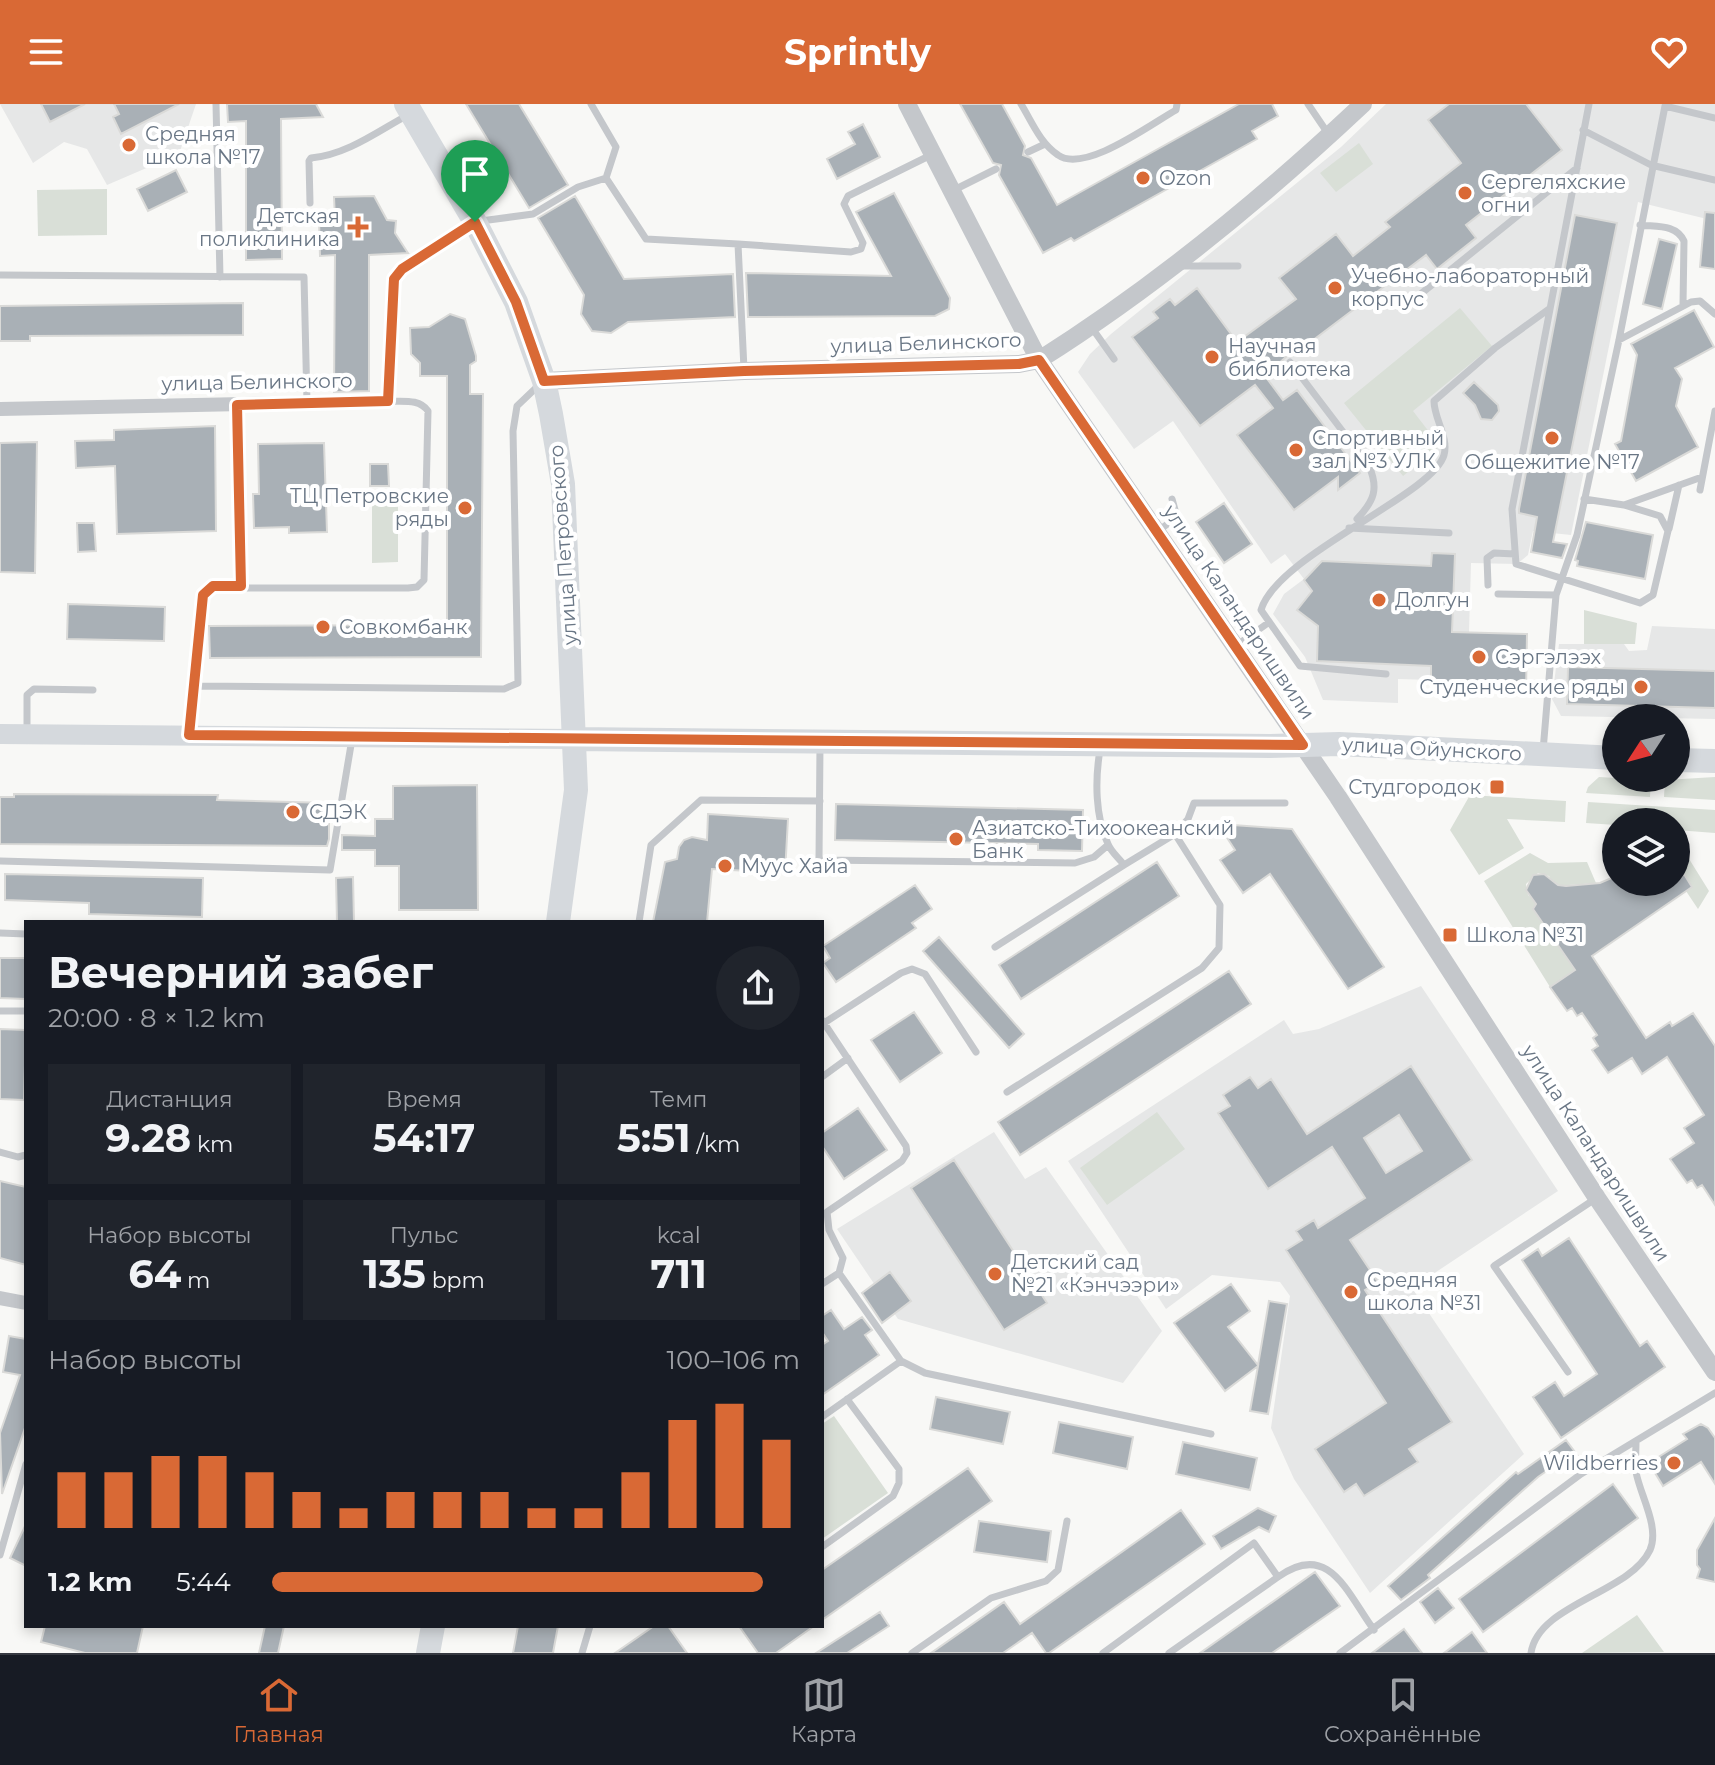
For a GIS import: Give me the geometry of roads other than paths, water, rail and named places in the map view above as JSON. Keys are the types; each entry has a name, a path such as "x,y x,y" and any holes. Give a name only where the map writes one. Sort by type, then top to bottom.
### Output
{"main road":[{"name":"улица Петровского","path":"409,108 475,222 516,302 544,381 563,484 574,739 574,811 558,920"},
{"name":"улица Ойунского","path":"0,734 1339,744 1602,757"},
{"path":"1690,760 1715,761"},
{"path":"428,1653 433,1628"}],"street":[{"name":"улица Каландаришвили","path":"907,104 1039,360 1303,745 1597,1198 1715,1372"},
{"name":"улица Белинского","path":"544,381 744,371 1008,364 1039,360 1172,266 1329,136 1363,104"},
{"path":"388,401 394,279 402,269 475,222"},
{"name":"улица Белинского","path":"0,409 388,401"},
{"path":"0,1298 24,1303"}],"lane":[{"path":"216,104 220,277"},
{"path":"591,104 616,147 606,178"},
{"path":"1021,104 1045,144 1061,158 1091,159 1176,110 1177,104"},
{"path":"1308,104 1329,136"},
{"path":"1589,104 1512,509 1516,564 1640,603 1648,601 1653,595 1679,485"},
{"path":"1542,755 1556,595 1577,535 1665,106 1715,118"},
{"path":"310,203 311,158 327,157 359,143 409,108"},
{"path":"1583,130 1651,165 1715,180"},
{"path":"1028,152 1045,144"},
{"path":"606,178 646,239 851,252 861,249 863,243 844,204 848,196 934,154"},
{"path":"1402,309 1577,168"},
{"path":"952,191 996,169"},
{"path":"475,222 533,214 578,187 606,178"},
{"path":"1640,225 1681,233 1684,241 1683,305"},
{"path":"738,244 744,371"},
{"path":"1172,266 1238,266"},
{"path":"0,275 304,277 307,404"},
{"path":"1619,340 1683,305 1700,301 1715,314"},
{"path":"1386,674 1305,669 1294,662 1261,610 1274,589 1348,529 1431,473 1443,458 1446,445 1434,415 1434,401 1495,348 1549,309"},
{"path":"1091,326 1114,359"},
{"path":"1290,362 1369,466 1376,483 1374,498 1348,529"},
{"path":"194,686 504,689 518,683 513,431 517,406 544,381"},
{"path":"189,735 203,595 213,586 408,588 417,587 424,580 428,411 424,405 415,402 388,401"},
{"path":"237,405 241,586"},
{"path":"1700,490 1715,411"},
{"path":"1624,505 1702,477"},
{"path":"1157,531 1177,517 1172,499"},
{"path":"1584,499 1624,505 1660,516 1668,531"},
{"path":"1348,529 1449,533"},
{"path":"1488,585 1487,558 1494,553 1515,554"},
{"path":"1498,594 1556,595"},
{"path":"1235,646 1268,623"},
{"path":"27,734 27,695 34,689 93,690"},
{"path":"0,861 330,870 353,737"},
{"path":"821,742 819,860 1075,863 1094,857 1108,845"},
{"path":"1102,743 1096,776 1108,845 1124,865"},
{"path":"639,920 651,845 701,800 820,801"},
{"path":"995,947 1175,834 1188,819 1194,803 1285,803"},
{"path":"1007,1092 1202,968 1219,948 1220,905 1175,834"},
{"path":"0,933 24,934"},
{"path":"824,1021 912,969 925,974 976,1052"},
{"path":"0,1011 24,1011"},
{"path":"824,1023 906,1146 907,1153 902,1161 827,1212 829,1230 843,1258 839,1273 824,1283"},
{"path":"824,1076 848,1058"},
{"path":"0,1152 24,1156"},
{"path":"1568,1372 1494,1266 1597,1198"},
{"path":"839,1273 901,1361 925,1373 1211,1434"},
{"path":"824,1416 901,1361"},
{"path":"1340,1653 1504,1528 1581,1474 1715,1393"},
{"path":"824,1546 893,1496 899,1483 899,1469 847,1399"},
{"path":"1531,1653 1533,1642 1545,1627 1638,1566 1650,1549 1653,1534 1636,1471 1636,1441"},
{"path":"0,1555 24,1471"},
{"path":"912,1653 991,1598 1046,1581 1058,1570 1067,1521"},
{"path":"1103,1653 1254,1543 1278,1577"},
{"path":"1169,1653 1294,1565 1315,1562 1330,1569 1374,1630"},
{"path":"582,1653 589,1628"}],"place":[{"name":"Средняя школа №17","path":"129,145"},
{"name":"Ozon","path":"1143,178"},
{"name":"Сергеляхские огни","path":"1465,193"},
{"name":"Детская поликлиника","path":"358,227"},
{"name":"Учебно-лабораторный корпус","path":"1335,288"},
{"name":"Научная библиотека","path":"1212,357"},
{"name":"Общежитие №17","path":"1552,438"},
{"name":"Спортивный зал №3 УЛК","path":"1296,450"},
{"name":"ТЦ Петровские ряды","path":"465,508"},
{"name":"Долгун","path":"1379,600"},
{"name":"Совкомбанк","path":"323,627"},
{"name":"Сэргэлээх","path":"1479,657"},
{"name":"Студенческие ряды","path":"1641,687"},
{"name":"Студгородок","path":"1497,787"},
{"name":"СДЭК","path":"293,812"},
{"name":"Азиатско-Тихоокеанский Банк","path":"956,839"},
{"name":"Муус Хайа","path":"725,866"},
{"name":"Школа №31","path":"1450,935"},
{"name":"Детский сад №21 «Кэнчээри»","path":"995,1274"},
{"name":"Средняя школа №31","path":"1351,1292"},
{"name":"Wildberries","path":"1674,1463"}]}
